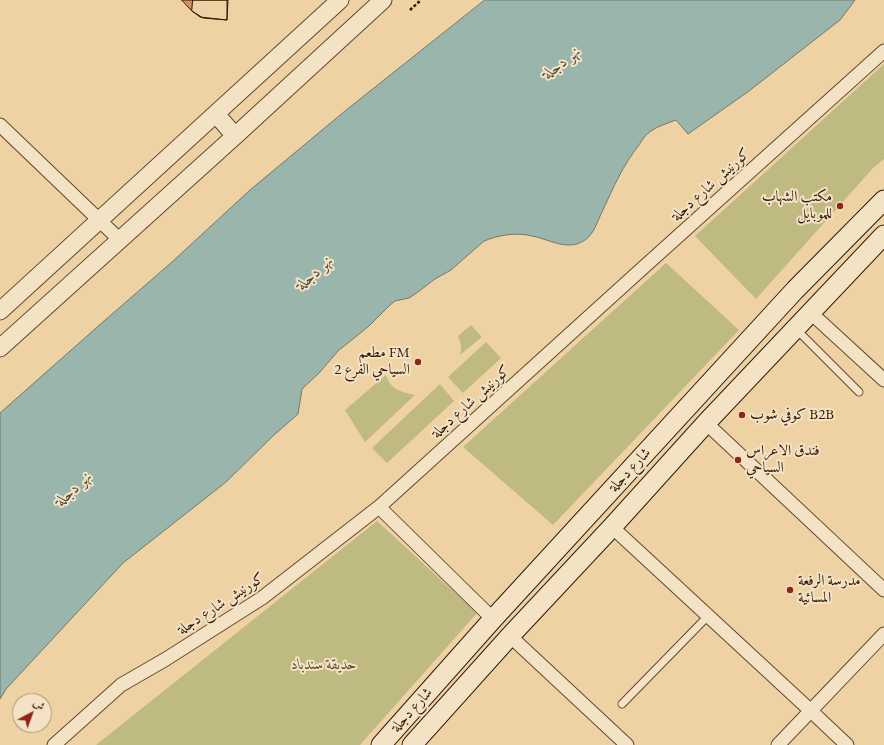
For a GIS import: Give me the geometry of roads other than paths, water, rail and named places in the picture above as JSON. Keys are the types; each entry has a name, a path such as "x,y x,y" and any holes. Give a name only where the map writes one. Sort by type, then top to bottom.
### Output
{"main road":[{"name":"شارع دجلة","path":"381,745 493,619 795,290 884,200"},
{"name":"شارع دجلة","path":"412,745 706,423 884,235"}],"street":[{"path":"0,311 340,0"},
{"path":"0,348 236,136 383,0"},
{"name":"كورنيش شارع دجلة","path":"54,745 121,685 166,659 262,598 379,507 884,51"},
{"path":"216,114 236,136"},
{"path":"0,125 120,240"},
{"path":"811,313 884,380"},
{"path":"706,423 884,590"},
{"path":"379,507 493,619"},
{"path":"612,527 846,745"},
{"path":"778,745 884,634"},
{"path":"510,636 627,745"}],"lane":[{"path":"796,329 859,392"},
{"path":"622,704 708,616"}],"water":[{"name":"نهر دجلة","path":"485,0 855,0 840,20 749,91 688,134 676,120 647,134 623,169 595,228 585,240 572,245 565,245 520,234 502,236 484,241 451,270 435,279 409,298 395,301 390,305 369,326 338,351 320,372 302,389 298,414 274,435 226,482 123,563 6,689 0,699 0,413 172,262 250,190 345,111"}],"place":[{"name":"مكتب الشهاب للموبايل","path":"840,206"},
{"name":"مطعم FM السياحي الفرع 2","path":"418,362"},
{"name":"كوفي شوب B2B","path":"742,415"},
{"name":"فندق الاعراس السياحي","path":"738,460"},
{"name":"مدرسة الرفعة المسائية","path":"790,590"}],"park label":[{"name":"حديقة سندباد","path":"324,665"}]}
